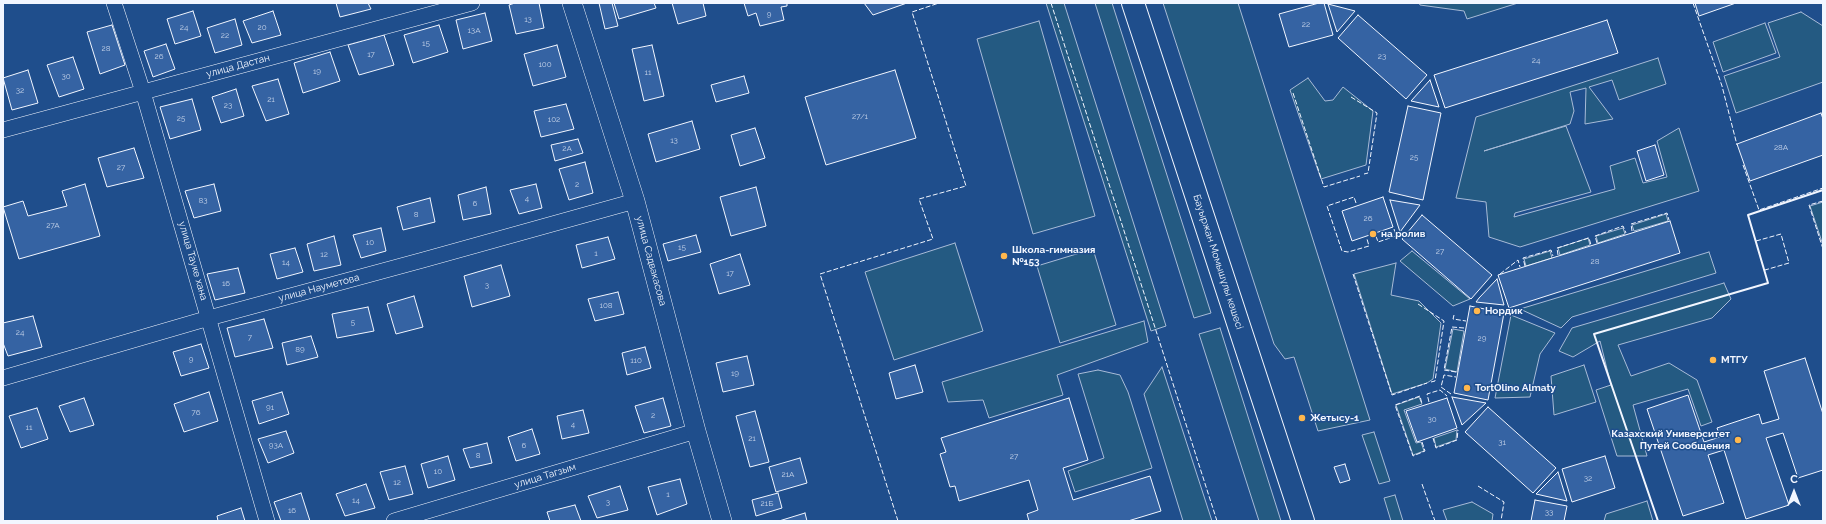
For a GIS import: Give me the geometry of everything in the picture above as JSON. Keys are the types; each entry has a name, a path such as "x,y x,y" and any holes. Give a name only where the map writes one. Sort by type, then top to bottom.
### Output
{"main road":[{"name":"Бауыржан Момышұлы көшесі","path":"1133,3 1303,521"}],"street":[{"name":"улица Тауке хана","path":"114,3 143,92 267,521"},
{"name":"улица Дастан","path":"3,130 472,3"},
{"name":"улица Садвакасова","path":"572,3 635,201 696,431 722,521"},
{"name":"улица Науметова","path":"3,378 209,318 635,201"},
{"name":"улица Тагзым","path":"394,521 696,431"}],"shaded area":[{"path":"1046,3 1064,3 1166,326 1151,331"},
{"path":"1095,3 1112,3 1211,313 1194,318"},
{"path":"1163,3 1238,3 1370,420 1318,431 1294,357 1285,359 1274,344"},
{"path":"1419,3 1518,3 1467,19 1464,11 1420,5"},
{"path":"1801,12 1823,26 1823,82 1736,113 1724,76 1780,57 1768,23"},
{"path":"1039,21 1095,216 1033,234 977,39"},
{"path":"1765,23 1776,53 1723,72 1713,42"},
{"path":"1658,58 1666,84 1619,100 1612,80 1589,87 1613,119 1585,124 1586,88 1570,92 1574,111 1570,124 1484,151 1566,126 1591,192 1515,213 1514,217 1615,189 1610,166 1635,158 1643,183 1667,177 1657,141 1679,128 1699,191 1520,247 1489,237 1486,202 1456,198 1476,117"},
{"path":"1308,78 1325,101 1333,100 1343,87 1373,111 1366,165 1321,179 1290,90"},
{"path":"1823,202 1823,245 1810,206"},
{"path":"1666,214 1668,221 1634,231 1632,225"},
{"path":"1623,228 1625,234 1598,243 1596,236"},
{"path":"1588,238 1590,245 1560,255 1558,248"},
{"path":"955,243 983,331 894,360 865,272"},
{"path":"1093,249 1116,325 1060,343 1037,266"},
{"path":"1412,251 1470,299 1453,306 1400,261"},
{"path":"1550,251 1552,258 1526,266 1524,259"},
{"path":"1709,252 1716,273 1572,317 1561,328 1520,309"},
{"path":"1396,263 1391,295 1419,301 1441,323 1433,379 1427,383 1392,394 1354,274"},
{"path":"1724,283 1731,299 1712,318 1618,345 1631,376 1669,363 1697,380 1712,422 1701,426 1688,389 1633,405 1647,456 1617,456 1596,390 1611,385 1600,341 1573,357 1559,351 1572,328"},
{"path":"1511,315 1555,333 1540,354 1530,397 1495,398"},
{"path":"1144,321 1148,342 1057,375 1063,395 989,418 983,400 948,402 942,382"},
{"path":"1220,328 1281,521 1259,521 1199,334"},
{"path":"1453,329 1464,331 1457,372 1445,369"},
{"path":"1584,365 1596,402 1554,415 1551,376"},
{"path":"1162,367 1212,521 1183,521 1144,394"},
{"path":"1098,370 1120,375 1128,392 1152,468 1075,492 1068,471 1104,458 1078,374"},
{"path":"1419,397 1422,404 1404,410 1416,443 1421,442 1424,451 1413,455 1396,405"},
{"path":"1457,430 1456,440 1436,447 1434,438"},
{"path":"1374,432 1390,481 1379,484 1362,435"},
{"path":"1395,495 1403,521 1391,521 1384,498"},
{"path":"1647,501 1653,521 1604,521 1606,514"},
{"path":"1472,502 1493,514 1492,521 1447,521 1443,510"}],"building":[{"path":"336,3 368,3 371,9 340,17"},
{"path":"515,3 539,3 544,28 516,34 509,5"},
{"path":"599,3 612,3 618,26 605,29"},
{"path":"614,3 654,3 656,8 619,19"},
{"path":"672,3 703,3 706,16 678,24"},
{"path":"744,3 787,3 787,6 781,7 784,20 760,26 756,13 748,16"},
{"path":"864,3 907,3 873,15"},
{"path":"1324,3 1333,35 1289,47 1279,14"},
{"path":"1695,3 1736,3 1699,16"},
{"path":"1328,4 1355,11 1337,32"},
{"path":"193,11 201,36 175,44 167,19"},
{"path":"273,11 281,35 252,43 243,21"},
{"path":"485,13 492,41 463,49 456,20"},
{"path":"1358,15 1427,75 1406,99 1338,38"},
{"path":"235,19 242,45 215,53 207,28"},
{"path":"1607,20 1618,53 1445,108 1434,75"},
{"path":"112,25 125,65 100,74 87,32"},
{"path":"439,25 448,52 413,63 404,35"},
{"path":"384,35 394,65 359,75 348,45"},
{"path":"166,44 175,69 153,77 144,51"},
{"path":"557,45 566,77 533,86 524,54"},
{"path":"652,45 664,96 644,101 632,49"},
{"path":"330,52 340,81 303,93 294,63"},
{"path":"73,57 84,89 59,97 47,65"},
{"path":"28,70 38,103 12,110 3,78"},
{"path":"895,70 916,138 826,165 805,97"},
{"path":"744,76 749,93 716,102 711,85"},
{"path":"278,79 289,114 266,121 252,86"},
{"path":"1430,80 1439,107 1411,101"},
{"path":"236,89 244,116 221,123 212,97"},
{"path":"192,99 201,130 170,139 160,107"},
{"path":"566,104 574,129 541,137 534,111"},
{"path":"1408,106 1441,113 1423,200 1389,192"},
{"path":"1821,113 1823,119 1823,155 1750,181 1737,144"},
{"path":"692,121 700,149 656,162 648,134"},
{"path":"755,128 765,158 740,166 731,135"},
{"path":"578,139 583,153 555,161 551,145"},
{"path":"1655,145 1664,175 1646,181 1637,151"},
{"path":"134,148 144,178 107,187 98,158"},
{"path":"585,162 593,193 569,200 559,169"},
{"path":"85,184 100,236 19,259 3,207 23,201 28,216 67,206 62,191"},
{"path":"214,184 221,211 194,218 185,191"},
{"path":"536,184 542,208 519,214 510,190"},
{"path":"486,187 491,214 463,220 458,195"},
{"path":"756,187 766,226 731,236 720,197"},
{"path":"1383,197 1393,227 1352,241 1342,211"},
{"path":"430,198 435,222 403,230 397,207"},
{"path":"1390,200 1420,205 1400,232 1393,210"},
{"path":"1422,215 1492,275 1471,299 1402,239"},
{"path":"1670,221 1680,253 1509,308 1498,275"},
{"path":"381,228 386,251 361,258 353,235"},
{"path":"696,235 701,252 668,261 663,244"},
{"path":"334,236 341,265 314,271 307,244"},
{"path":"608,237 615,259 582,268 576,245"},
{"path":"295,248 303,272 277,279 270,254"},
{"path":"740,254 750,285 719,294 710,264"},
{"path":"501,265 510,296 472,307 464,276"},
{"path":"238,268 245,293 215,300 207,274"},
{"path":"1497,279 1504,305 1476,302 1479,298"},
{"path":"618,292 624,314 595,321 588,299"},
{"path":"414,296 423,327 396,334 387,304"},
{"path":"1470,306 1504,313 1488,400 1454,393"},
{"path":"368,307 374,331 337,338 332,314"},
{"path":"33,316 42,347 8,356 3,343 3,323"},
{"path":"264,319 273,348 235,357 227,328"},
{"path":"311,336 318,357 287,365 282,343"},
{"path":"201,344 209,368 181,376 173,352"},
{"path":"645,347 651,368 627,375 622,353"},
{"path":"747,356 754,385 723,392 716,363"},
{"name":"Казахский Университет Путей Сообщения","path":"1805,358 1823,414 1823,470 1798,478 1783,433 1766,438 1789,505 1746,519 1724,450 1708,455 1724,503 1683,516 1647,409 1688,395 1704,442 1720,437 1717,428 1759,414 1762,424 1779,419 1764,371"},
{"path":"915,365 923,392 896,399 889,373"},
{"path":"209,392 218,421 184,432 174,404"},
{"path":"282,392 289,414 259,424 252,401"},
{"path":"1452,397 1486,403 1462,425"},
{"path":"84,398 94,425 70,432 59,406"},
{"path":"663,398 671,426 644,433 635,406"},
{"path":"1069,398 1088,460 1063,468 1073,500 1150,476 1161,511 1128,521 1029,521 1027,514 1038,510 1029,480 959,501 955,486 950,487 940,454 946,452 941,438"},
{"path":"1447,398 1457,428 1417,442 1406,411"},
{"path":"1488,407 1556,468 1533,493 1465,432"},
{"path":"37,408 48,439 21,448 9,416"},
{"path":"583,410 589,433 562,439 557,416"},
{"path":"755,411 769,462 750,467 736,416"},
{"path":"532,429 540,454 516,461 508,437"},
{"path":"286,431 294,453 268,463 258,439"},
{"path":"487,443 492,463 470,468 463,449"},
{"path":"448,456 455,480 428,488 421,464"},
{"path":"1605,456 1615,488 1572,502 1562,469"},
{"path":"800,458 807,483 776,492 769,467"},
{"path":"1345,464 1350,480 1340,483 1334,467"},
{"path":"405,466 413,494 389,500 380,472"},
{"path":"1558,472 1567,501 1536,494"},
{"path":"680,479 687,504 657,515 648,487"},
{"path":"366,484 375,508 345,516 336,494"},
{"path":"620,486 628,510 597,518 588,496"},
{"path":"301,493 310,521 281,521 274,502"},
{"path":"778,493 782,508 756,516 752,500"},
{"path":"1535,500 1567,506 1564,521 1531,521"},
{"path":"575,505 581,521 550,521 547,512"},
{"path":"241,508 245,521 218,521 217,516"},
{"path":"805,513 807,521 779,521"}],"fence":[{"path":"898,521 820,274 933,239 919,199 966,186 912,12 939,3"},
{"path":"1051,3 1217,521"},
{"path":"1693,3 1722,86 1737,145"},
{"path":"1293,93 1324,187 1360,176"},
{"path":"1351,97 1377,113 1368,173 1364,174"},
{"path":"1743,165 1759,210 1823,188"},
{"path":"1356,203 1354,197 1327,206 1342,251 1348,252 1369,246 1367,239"},
{"path":"1823,201 1809,205 1823,249"},
{"path":"1632,231 1631,224 1667,213 1669,220"},
{"path":"1597,243 1595,236 1623,226 1626,233"},
{"path":"1376,236 1378,242 1396,236 1394,229"},
{"path":"1756,241 1781,234 1789,263 1765,270"},
{"path":"1558,255 1557,248 1589,238 1591,245"},
{"path":"1525,266 1523,258 1551,250 1553,256"},
{"path":"1500,274 1518,260 1520,267"},
{"path":"1353,274 1392,395 1427,383"},
{"path":"1418,304 1444,321 1435,381 1431,382"},
{"path":"1454,315 1453,319 1466,321"},
{"path":"1456,372 1444,370 1452,327 1464,328"},
{"path":"1451,394 1441,387 1444,375 1456,377"},
{"path":"1429,402 1427,394 1440,390 1447,396"},
{"path":"1422,404 1420,396 1395,405 1413,456 1425,451 1422,442"},
{"path":"1433,438 1436,448 1457,440 1458,430"},
{"path":"1422,484 1435,521"},
{"path":"1478,486 1504,502 1501,521"}],"wall":[{"path":"1658,521 1594,334 1768,283 1748,215 1823,190"}],"place":[{"name":"на ролив","path":"1373,234"},
{"name":"Школа-гимназия №153","path":"1004,256"},
{"name":"Нордик","path":"1477,311"},
{"name":"МТГУ","path":"1713,360"},
{"name":"TortOlino Almaty","path":"1467,388"},
{"name":"Жетысу-1","path":"1302,418"},
{"name":"Казахский Университет Путей Сообщения","path":"1738,440"}]}
